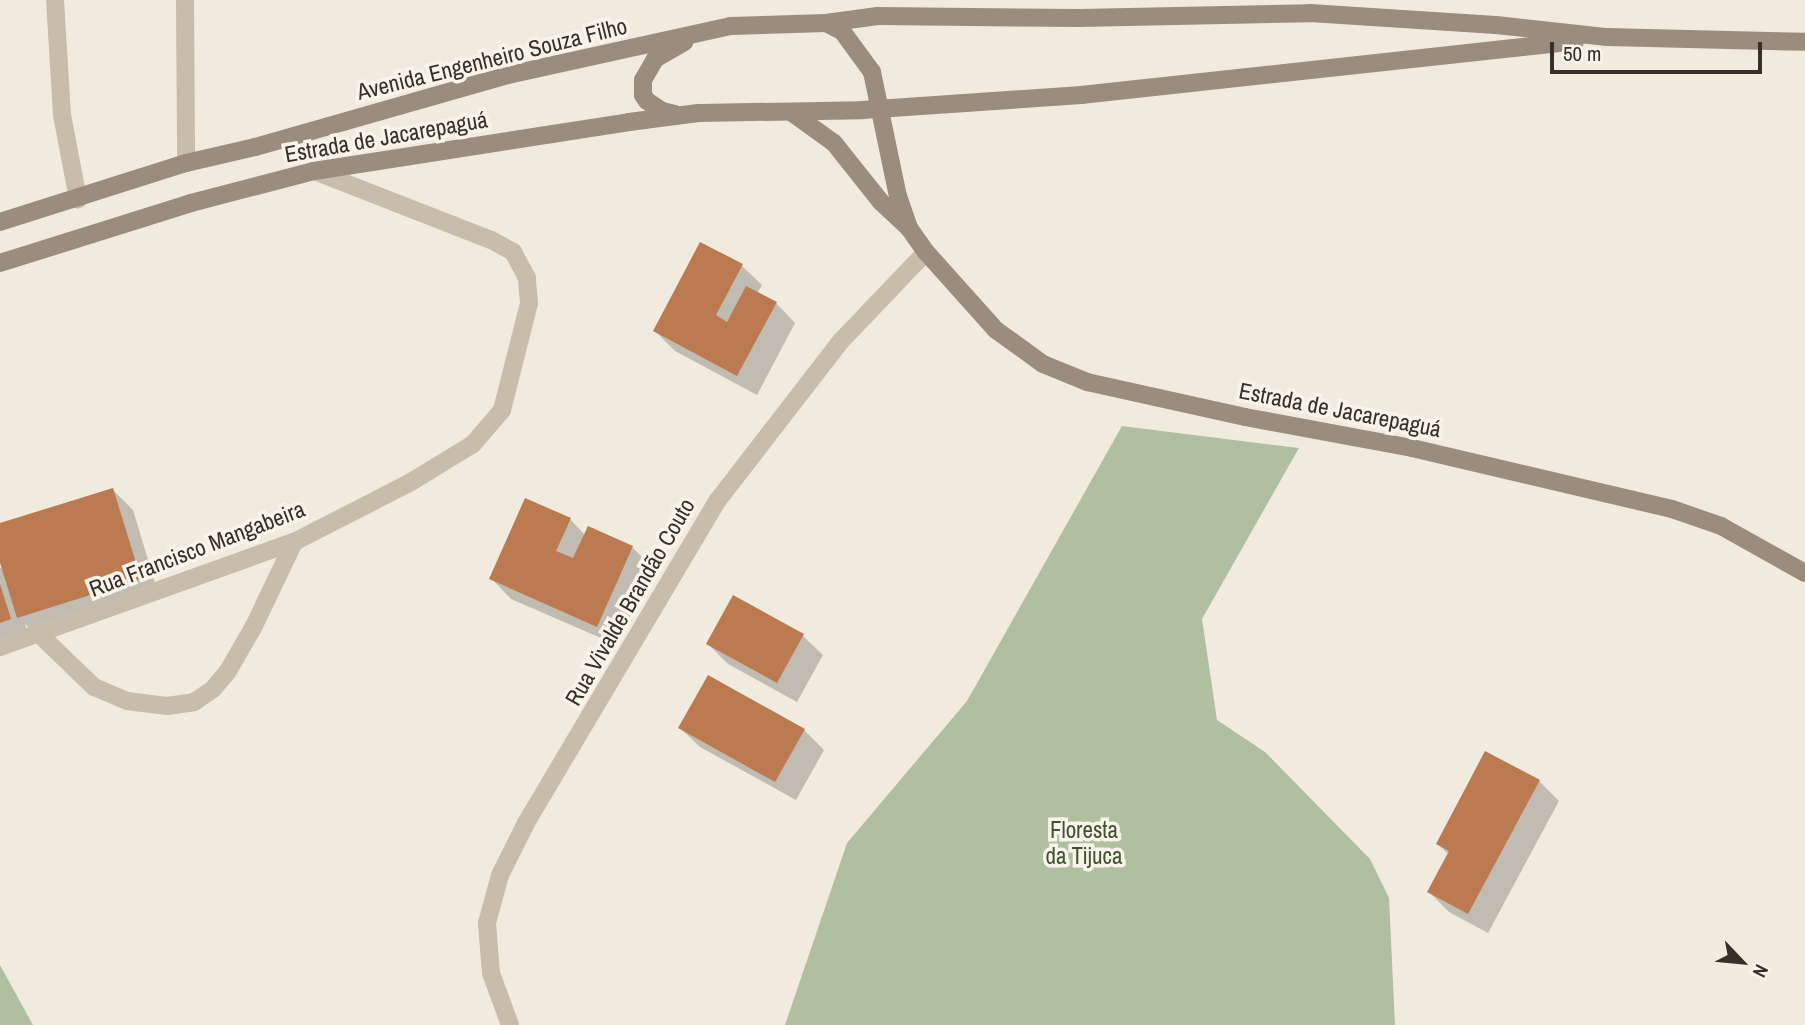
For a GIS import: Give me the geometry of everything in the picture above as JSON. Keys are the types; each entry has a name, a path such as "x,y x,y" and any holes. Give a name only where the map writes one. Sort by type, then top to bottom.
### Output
{"main road":[{"name":"Avenida Engenheiro Souza Filho","path":"0,222 187,163 255,147 508,75 731,26 826,23 878,16 1080,18 1310,13 1496,25 1607,37 1805,42"},
{"name":"Estrada de Jacarepaguá","path":"826,23 842,31 860,52 872,72 882,108 898,196 909,228"},
{"path":"698,113 684,115 662,111 647,102 642,88 648,69 656,59 700,33"},
{"name":"Estrada de Jacarepaguá","path":"0,263 191,203 314,171 698,113 882,108 1081,95 1607,37"},
{"name":"Estrada de Jacarepaguá","path":"791,112 834,144 887,209 909,228 926,252 996,330 1017,348 1043,364 1087,382 1245,417 1412,448 1662,507 1721,526 1805,573"}],"street":[{"path":"55,0 62,115 78,199"},
{"path":"185,0 187,163"},
{"name":"Rua Francisco Mangabeira","path":"0,647 293,542 411,482 473,444 502,410 529,303 527,278 513,252 491,240 314,171"},
{"name":"Rua Vivalde Brandão Couto","path":"510,1025 491,972 487,923 500,875 526,823 718,500 840,342 926,252"},
{"path":"39,634 94,687 127,701 167,706 194,702 213,689 228,671 254,626 293,542"}],"green space":[{"name":"Floresta da Tijuca","path":"1122,426 1299,448 1202,619 1217,720 1265,752 1370,859 1389,898 1395,1025 785,1025 847,843 967,701"},
{"path":"0,965 33,1025 0,1025"}],"building":[{"path":"700,242 743,264 716,315 727,322 746,286 777,302 737,376 653,331"},
{"path":"113,488 141,579 17,618 0,563 0,523"},
{"path":"525,498 571,518 556,551 573,558 588,526 633,546 597,627 489,579"},
{"path":"0,584 11,619 0,623"},
{"path":"733,595 804,634 777,683 706,644"},
{"path":"708,675 805,729 775,782 678,728"},
{"path":"1485,751 1540,780 1468,914 1427,892 1449,851 1436,844"}]}
